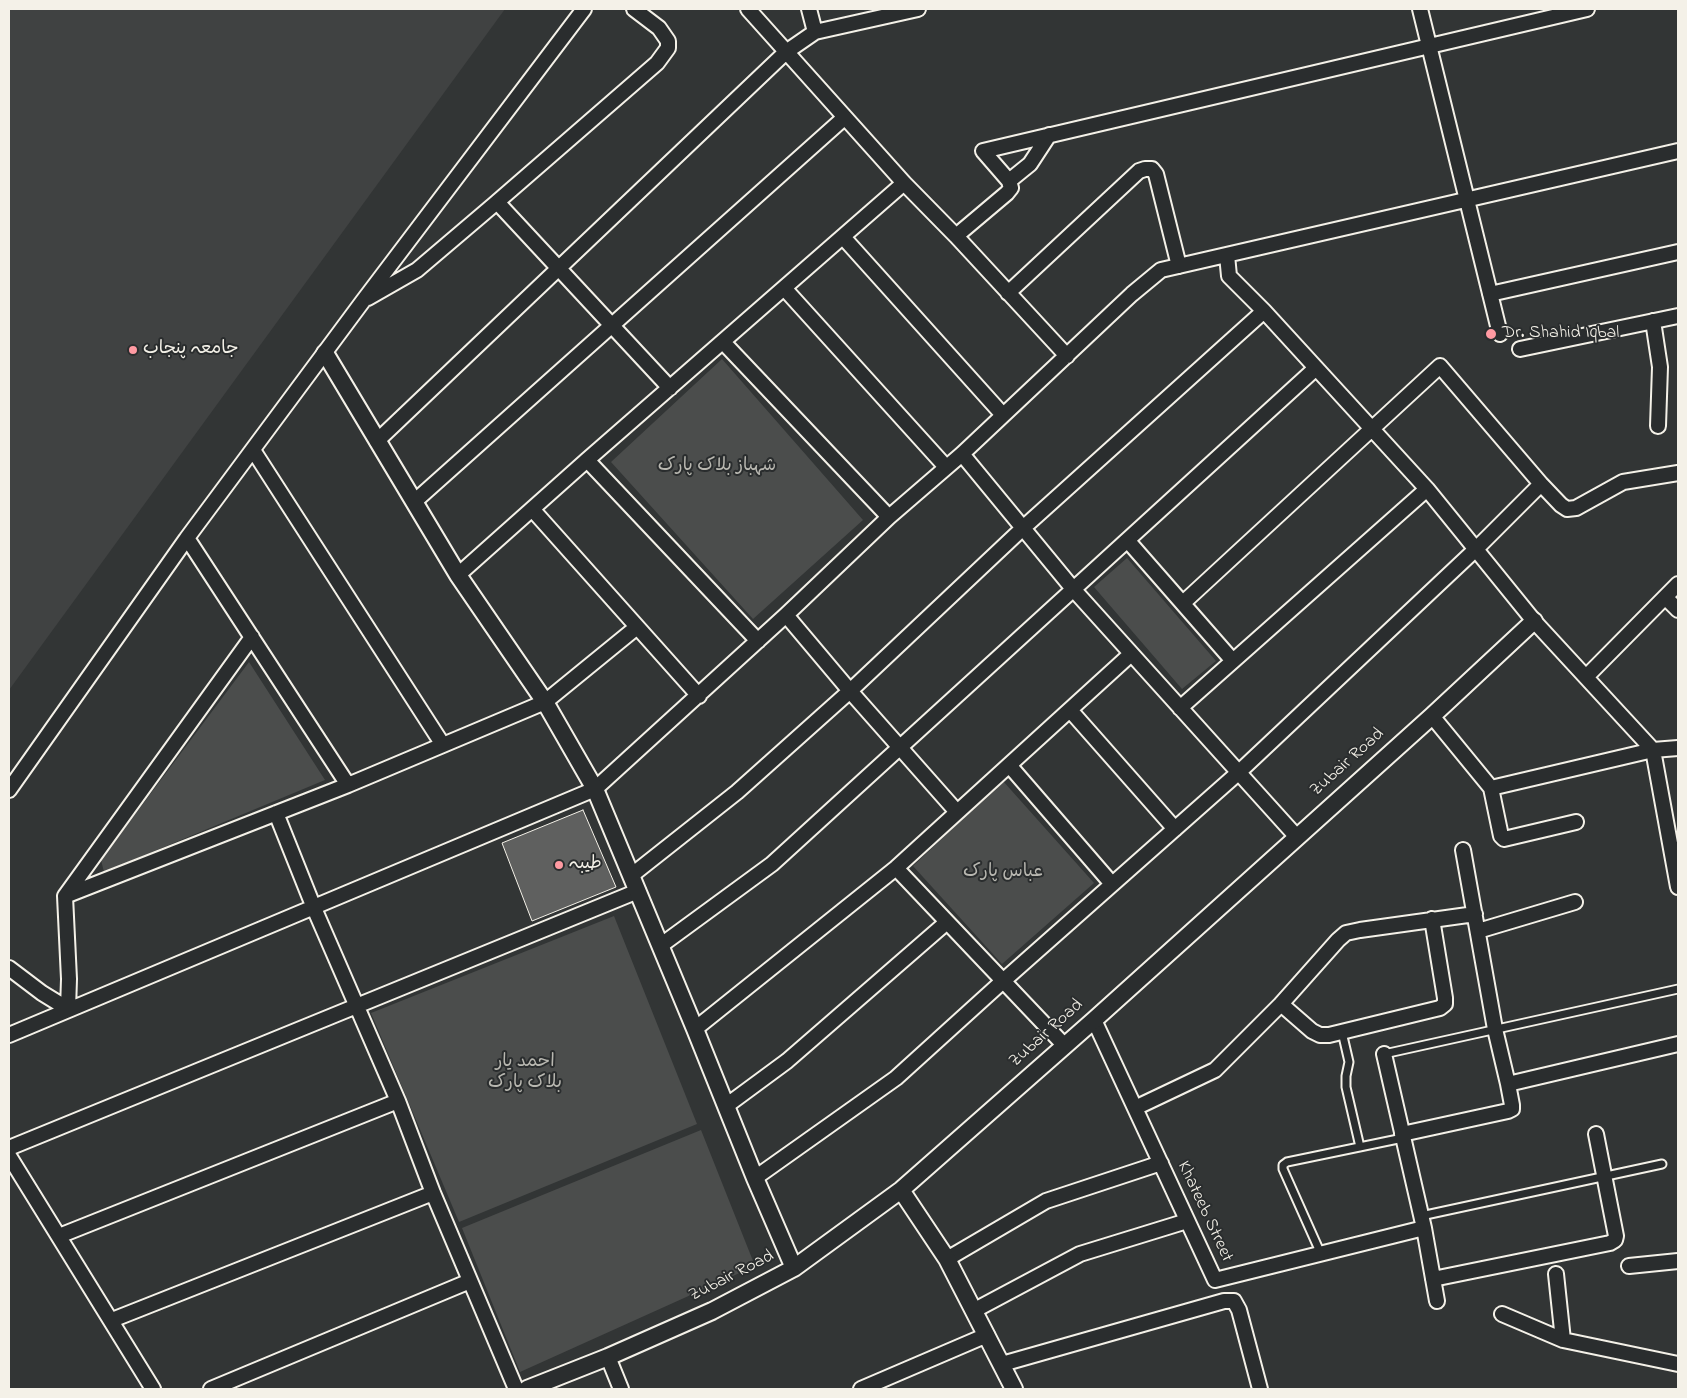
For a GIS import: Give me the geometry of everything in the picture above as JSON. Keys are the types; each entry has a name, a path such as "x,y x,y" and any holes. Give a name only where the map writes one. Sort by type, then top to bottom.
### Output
{"street":[{"path":"9,790 187,538 584,9"},
{"path":"363,301 417,270 657,62 668,48 668,41 659,28 634,9"},
{"path":"748,9 844,118 1067,356"},
{"path":"809,9 815,32"},
{"path":"377,440 786,52 815,32 918,9"},
{"path":"1420,9 1500,334"},
{"path":"956,236 1011,188 1009,181 983,151 1587,9"},
{"path":"414,502 844,118"},
{"path":"1009,181 1030,164 1050,135"},
{"path":"9,1035 595,789 758,641 889,517 962,454 1132,294 1161,270 1678,151"},
{"path":"1008,293 1139,171 1146,169 1152,169 1156,174 1179,266"},
{"path":"458,575 904,183"},
{"path":"497,202 560,267 670,388"},
{"path":"843,237 1003,415"},
{"path":"1490,294 1678,252"},
{"path":"1227,255 1229,276 1264,311 1427,489 1534,621 1653,750 1678,887"},
{"path":"784,288 946,467"},
{"path":"632,875 737,792 850,691 1023,528 1264,311"},
{"path":"1520,349 1678,316"},
{"path":"1653,321 1660,367 1658,426"},
{"path":"723,342 889,517"},
{"path":"325,353 458,575 545,702 595,789 794,1268"},
{"path":"1183,603 1440,366 1541,484 1567,509 1576,508 1623,482 1678,473"},
{"path":"660,946 772,864 1316,368"},
{"path":"253,450 443,745"},
{"path":"962,454 1074,590 1296,836"},
{"path":"587,460 758,641"},
{"path":"755,1178 896,1078 1002,981 1238,773 1476,549 1541,484"},
{"path":"1180,708 1427,489"},
{"path":"532,509 698,696"},
{"path":"187,538 348,785"},
{"path":"1128,541 1233,661"},
{"path":"1586,676 1678,584"},
{"path":"1665,598 1678,610"},
{"path":"786,615 957,812"},
{"name":"Zubair Road","path":"527,1389 608,1357 712,1311 794,1268 901,1190 1094,1020 1296,836 1432,716 1534,621"},
{"path":"65,896 348,785 545,702 637,627"},
{"path":"68,1009 69,979 65,896 252,637"},
{"path":"695,1028 896,868 1132,654"},
{"path":"1070,710 1175,829"},
{"path":"1432,716 1490,788 1501,836 1504,839 1576,822"},
{"path":"1490,788 1653,750 1678,748"},
{"path":"1009,765 1112,884"},
{"path":"276,813 314,908 398,1101 433,1193 516,1389"},
{"path":"1403,1136 1512,1109 1495,1029 1463,850"},
{"path":"896,868 1065,1046"},
{"path":"9,1148 638,891"},
{"path":"1478,931 1575,902"},
{"path":"1135,1108 1215,1070 1281,1004 1338,940 1346,934 1360,930 1475,914"},
{"path":"1281,1004 1312,1031 1320,1035 1329,1035 1440,1008 1444,1004 1445,998 1432,919"},
{"path":"726,1106 787,1060 947,922"},
{"path":"9,968 42,993 68,1009"},
{"name":"Khateeb Street","path":"1094,1020 1215,1280 1321,1254 1422,1222"},
{"path":"1508,1084 1678,1044"},
{"path":"1384,1054 1422,1222 1437,1301"},
{"path":"59,1236 398,1101"},
{"path":"1433,1279 1610,1243 1615,1240 1616,1236 1596,1134"},
{"path":"9,1156 153,1389"},
{"path":"947,1259 1046,1201 1161,1163"},
{"path":"901,1190 947,1259 975,1310 1014,1389"},
{"path":"112,1320 433,1193"},
{"path":"975,1310 1080,1254 1188,1221"},
{"path":"1629,1266 1678,1261"},
{"path":"1556,1274 1563,1340"},
{"path":"1215,1280 1224,1301"},
{"path":"211,1389 470,1281"},
{"path":"1002,1364 1224,1301 1234,1301 1240,1310 1260,1389"},
{"path":"1502,1314 1563,1340 1678,1364"},
{"path":"861,1389 987,1335"},
{"path":"608,1357 621,1389"}],"lane":[{"path":"1384,1054 1678,989"},
{"path":"1342,1032 1349,1062 1346,1088 1360,1147"},
{"path":"1321,1254 1283,1165 1287,1162 1403,1136"},
{"path":"1422,1222 1662,1164"}],"shaded area":[{"name":"جامعہ پنجاب","path":"9,9 505,9 9,690"}],"green space":[{"name":"شہباز بلاک پارک","path":"722,359 863,520 753,619 611,462"},
{"path":"1127,558 1216,661 1182,689 1094,587"},
{"path":"249,662 325,780 104,872 101,860"},
{"name":"عباس پارک","path":"1003,781 1094,883 1002,964 913,866"},
{"name":"احمد یار بلاک پارک","path":"614,916 697,1124 459,1222 371,1013"},
{"path":"701,1130 755,1266 520,1372 462,1228"}],"building":[{"name":"طیبہ","path":"583,810 616,887 532,921 502,843"}],"place":[{"name":"Dr. Shahid Iqbal","path":"1491,334"},
{"name":"جامعہ پنجاب","path":"133,350"},
{"name":"طیبہ","path":"559,865"}]}
